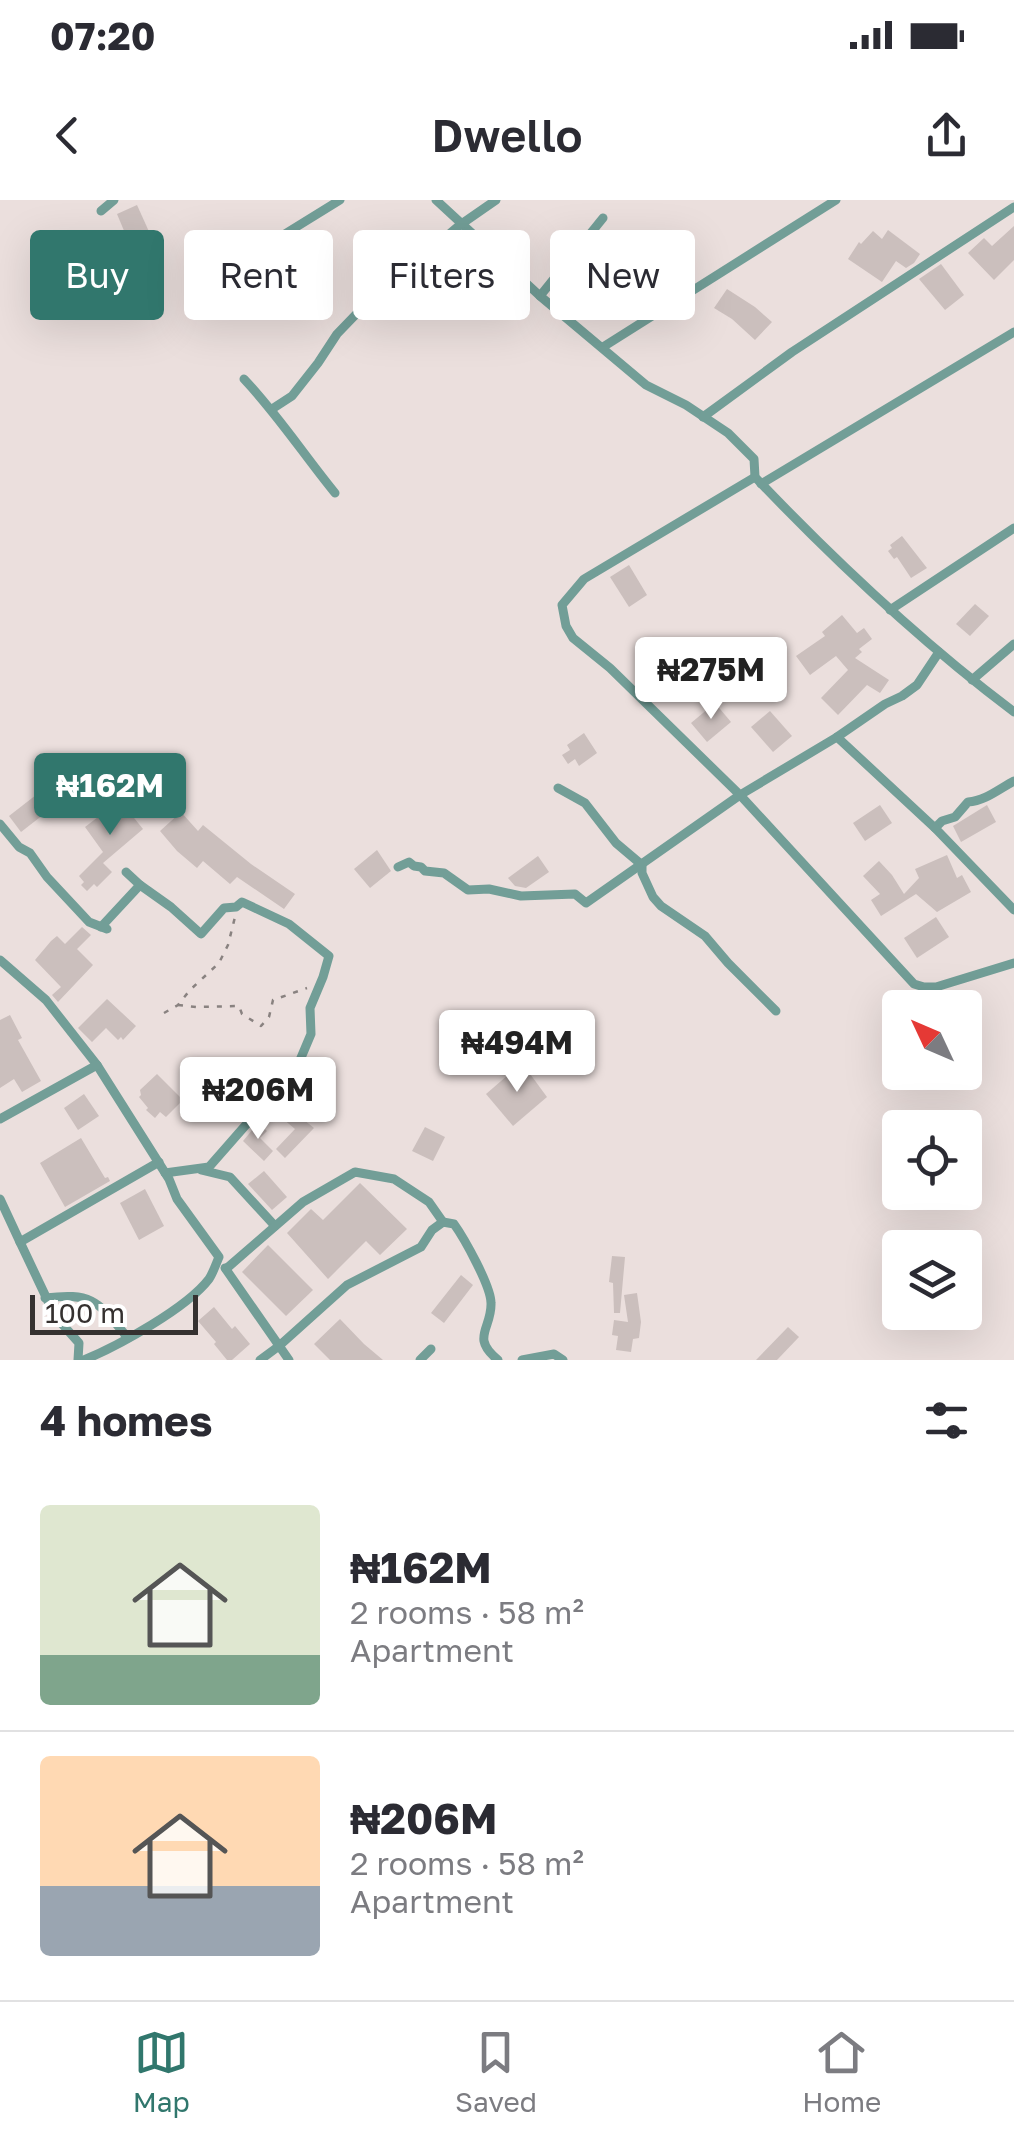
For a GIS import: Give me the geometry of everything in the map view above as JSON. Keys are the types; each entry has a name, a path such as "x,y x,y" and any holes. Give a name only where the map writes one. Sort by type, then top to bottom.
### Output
{"street":[{"path":"101,211 114,200"},
{"path":"291,230 340,200"},
{"path":"436,200 540,296 646,385 728,433 754,459 758,481 844,570 1014,712"},
{"path":"272,409 292,396 337,334 364,306 460,224 496,200"},
{"path":"603,348 829,202"},
{"path":"704,417 792,352 1014,208"},
{"path":"540,296 603,218"},
{"path":"1014,332 584,578 562,604 566,626 574,638 740,794 914,984 936,987 1014,963"},
{"path":"244,379 335,492"},
{"path":"890,610 1014,528"},
{"path":"972,680 1014,644"},
{"path":"398,867 409,862 425,871 444,873 468,890 489,889 521,896 575,894 586,903 740,794 902,696 918,684 939,652"},
{"path":"837,737 935,828 1014,910"},
{"path":"935,828 942,820 955,817 968,802 980,801 1014,781"},
{"path":"558,788 585,803 616,843 642,865 653,897 661,906 706,936 728,964 776,1010"},
{"path":"0,824 89,922 104,928 140,885"},
{"path":"126,872 200,934 224,908 236,908 242,902 288,924 329,956 309,1013 311,1034 296,1072 209,1167 166,1173"},
{"path":"0,960 46,1000 97,1065 166,1173 177,1199 289,1360"},
{"path":"0,1119 97,1065"},
{"path":"20,1242 158,1162"},
{"path":"199,1168 230,1178 275,1226"},
{"path":"226,1269 303,1202 356,1172 394,1179 429,1202 442,1222 454,1224 464,1238 489,1293 492,1305 484,1343 498,1360"},
{"path":"0,1200 54,1316 79,1343 81,1360 161,1319 209,1278 219,1257"},
{"path":"260,1360 347,1285 421,1246 442,1222"},
{"path":"45,1298 74,1294 100,1304 128,1338"},
{"path":"420,1360 431,1349"},
{"path":"522,1360 546,1354 563,1360"}],"path":[{"path":"164,1013 178,1006 219,962 228,945 236,908"},
{"path":"178,1006 239,1006 242,1014 261,1026 270,1016 273,1000 306,989 323,978"}],"building":[{"path":"137,205 148,230 124,230 117,214"},
{"path":"1014,226 1014,260 994,280 968,253 984,238 992,246"},
{"path":"888,230 920,254 906,268 896,261 882,282 848,259 859,242 873,231 882,239"},
{"path":"941,264 964,295 945,310 919,279"},
{"path":"727,289 772,322 755,340 714,308"},
{"path":"902,536 927,568 911,578 888,551"},
{"path":"629,565 647,595 629,607 610,577"},
{"path":"975,604 989,616 970,636 956,624"},
{"path":"842,615 857,633 864,628 872,639 859,649 862,652 855,658 889,680 880,693 867,685 838,715 821,698 848,670 836,656 810,675 796,656 825,636 822,632"},
{"path":"715,703 731,722 707,742 691,723"},
{"path":"770,711 792,736 773,752 751,727"},
{"path":"584,733 597,753 579,766 575,759 568,764 562,755 570,750 567,745"},
{"path":"128,794 138,807 130,813 143,829 103,863 112,872 87,891 79,876 103,852 85,827"},
{"path":"36,795 48,811 21,832 9,816"},
{"path":"880,805 892,823 865,841 853,823"},
{"path":"987,805 996,822 961,842 953,826"},
{"path":"181,812 198,831 203,825 295,894 284,909 237,877 230,884 203,861 197,868 177,851 160,831"},
{"path":"377,850 391,871 370,888 354,869"},
{"path":"947,855 957,878 962,875 971,892 937,912 916,894 881,916 871,900 880,894 863,876 879,861 904,894 919,878 915,869"},
{"path":"538,856 549,872 526,888 515,886 508,878"},
{"path":"936,917 949,937 917,958 904,938"},
{"path":"82,927 91,935 77,949 93,965 58,1002 52,995 61,987 35,960 57,936 65,944"},
{"path":"107,999 136,1026 123,1040 106,1028 92,1042 78,1028"},
{"path":"10,1015 22,1038 18,1040 41,1081 22,1092 14,1079 0,1088 0,1020"},
{"path":"522,1063 547,1097 513,1126 486,1094"},
{"path":"157,1074 183,1100 166,1117 160,1112 155,1118 139,1097 140,1090"},
{"path":"84,1094 99,1116 78,1130 64,1108"},
{"path":"283,1103 314,1128 285,1158 276,1149 295,1129 275,1112"},
{"path":"258,1123 267,1131 260,1138 273,1151 264,1161 243,1141"},
{"path":"425,1127 445,1137 433,1161 412,1151"},
{"path":"81,1138 110,1181 65,1207 40,1163"},
{"path":"264,1171 287,1197 272,1210 248,1184"},
{"path":"360,1183 407,1229 380,1255 366,1241 328,1279 287,1233 311,1209 323,1220"},
{"path":"145,1189 164,1226 139,1240 120,1203"},
{"path":"268,1245 313,1290 286,1316 242,1272"},
{"path":"612,1256 625,1257 620,1313 614,1313 613,1283 609,1282"},
{"path":"461,1275 473,1285 444,1323 431,1313"},
{"path":"637,1293 639,1338 633,1339 631,1352 616,1350 614,1320 628,1322 624,1295"},
{"path":"214,1307 250,1344 232,1360 227,1360 198,1321"},
{"path":"340,1319 383,1360 330,1360 314,1344"},
{"path":"788,1327 799,1337 777,1360 756,1360"}]}
